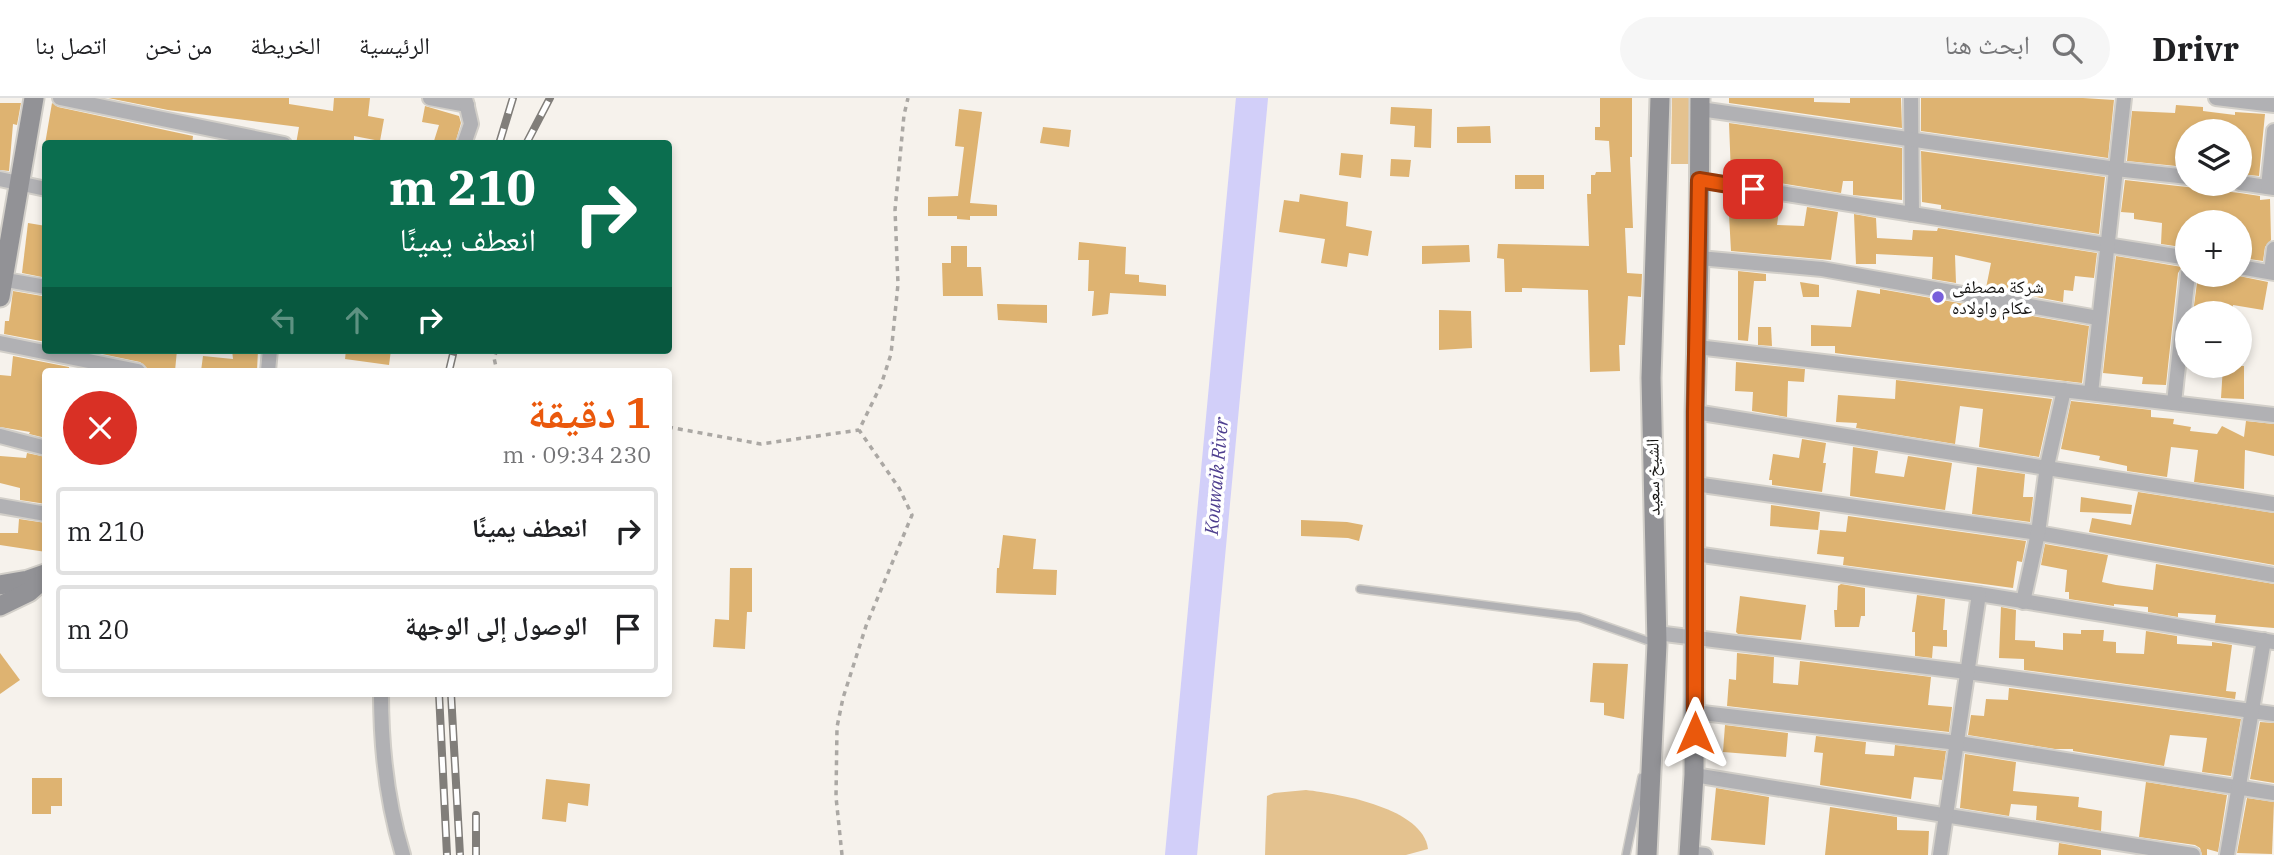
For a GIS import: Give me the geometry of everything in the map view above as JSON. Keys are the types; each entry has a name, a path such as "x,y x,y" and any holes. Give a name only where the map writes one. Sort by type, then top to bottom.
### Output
{"main road":[{"path":"1,285 5,244 20,183 34,98"},
{"name":"الشيخ سعيد","path":"1647,855 1657,638 1651,378 1660,98"},
{"path":"1694,854 1695,412 1700,104"},
{"path":"0,585 42,576"},
{"path":"0,606 29,592 42,579"}],"street":[{"path":"60,98 265,140"},
{"path":"430,98 466,102 471,124 465,140"},
{"path":"1911,98 1912,215"},
{"path":"2091,393 2124,98"},
{"path":"2216,98 2274,105"},
{"path":"1700,104 1912,140 2175,176"},
{"path":"2252,185 2271,187 2274,131"},
{"path":"0,179 42,187"},
{"path":"1699,180 2175,256"},
{"path":"2252,269 2273,272 2274,249"},
{"path":"1699,258 1822,269 2098,318"},
{"path":"1,285 42,287"},
{"path":"2174,403 2187,287"},
{"path":"0,343 42,352"},
{"path":"1697,346 2274,415"},
{"path":"54,354 123,368"},
{"path":"2024,602 2038,533 2047,466 2064,390"},
{"path":"1695,412 2274,504"},
{"path":"0,436 42,447"},
{"path":"1695,484 2038,533 2274,575"},
{"path":"0,506 42,513"},
{"path":"1695,554 1979,594 2269,640 2227,855"},
{"path":"1940,855 1979,594"},
{"path":"1657,638 1696,637 2274,714"},
{"path":"381,697 381,734 395,830 403,855"},
{"path":"1695,712 1958,743 2274,793"},
{"path":"1695,775 2193,855"}],"lane":[{"path":"1360,589 1579,617 1657,638"},
{"path":"1626,855 1654,719"}],"path":[{"path":"859,430 881,385 891,354 898,284 895,209 908,98"},
{"path":"672,428 761,444 859,430"},
{"path":"842,855 836,797 837,727 843,698 866,626 912,515 899,488 859,430"}],"shaded area":[{"path":"1672,98 1691,98 1691,164 1671,164"},
{"path":"1306,790 1339,795 1396,813 1412,823 1423,835 1428,849 1406,855 1265,855 1267,796"}],"building":[{"path":"108,98 289,98 289,104 333,111 334,98 370,98 368,116 384,119 380,140 354,136 354,140 297,140 299,127 168,110"},
{"path":"1600,98 1632,98 1630,157 1633,228 1625,228 1627,273 1642,274 1641,297 1628,296 1625,345 1619,345 1620,371 1590,372 1588,290 1522,288 1522,292 1505,292 1504,259 1497,258 1498,244 1589,246 1587,194 1591,194 1591,175 1596,172 1611,172 1609,141 1595,140 1595,127 1600,127"},
{"path":"1729,98 1814,98 1814,102 1850,103 1850,98 1901,98 1902,128 1729,103"},
{"path":"1921,98 2114,100 2108,158 1921,131"},
{"path":"0,103 21,103 17,125 13,124 9,171 0,170"},
{"path":"52,103 58,107 193,136 192,140 46,140"},
{"path":"2176,105 2203,107 2203,111 2235,115 2235,112 2265,114 2259,176 2252,175 2252,119 2175,119 2175,166 2127,161 2132,111 2175,113"},
{"path":"425,106 459,116 461,123 456,140 434,140 439,125 422,122"},
{"path":"1391,107 1432,109 1431,148 1414,147 1415,126 1390,124"},
{"path":"959,109 982,112 970,203 997,205 997,216 970,216 970,220 957,219 957,216 928,216 928,197 958,196 964,147 955,146"},
{"path":"1729,123 1902,148 1902,200 1853,195 1853,181 1843,181 1841,193 1731,175"},
{"path":"1490,126 1491,143 1457,143 1457,127"},
{"path":"1043,127 1071,130 1069,147 1040,143"},
{"path":"1921,151 2105,177 2099,234 1941,209 1941,205 1922,202"},
{"path":"1341,153 1363,155 1361,178 1339,175"},
{"path":"1391,159 1411,160 1409,177 1390,176"},
{"path":"1515,175 1544,175 1544,189 1515,189"},
{"path":"2125,180 2175,186 2175,196 2260,196 2260,200 2270,199 2271,240 2265,247 2263,261 2252,259 2252,210 2175,210 2175,246 2161,244 2162,223 2134,219 2134,213 2121,212"},
{"path":"1300,194 1348,202 1346,226 1372,231 1368,256 1349,253 1347,267 1321,263 1325,239 1279,232 1284,200 1299,202"},
{"path":"1731,195 1780,203 1777,225 1804,226 1807,207 1838,212 1831,260 1731,251"},
{"path":"1854,214 1876,218 1877,238 1912,240 1913,230 1937,231 1938,228 2097,253 2094,278 2075,276 2073,291 2064,290 2063,302 1986,288 1991,263 1955,255 1956,283 1932,279 1933,257 1876,254 1876,264 1856,264"},
{"path":"28,223 42,225 42,277 22,273"},
{"path":"1079,242 1126,247 1125,274 1139,275 1139,282 1166,285 1166,296 1110,293 1108,314 1092,316 1094,291 1088,291 1089,260 1078,260"},
{"path":"1469,245 1470,262 1422,264 1422,246"},
{"path":"951,246 967,246 967,267 981,267 983,296 943,296 942,263 951,263"},
{"path":"2116,256 2175,266 2176,287 2166,385 2142,384 2143,377 2103,373"},
{"path":"1738,271 1766,274 1766,281 1754,281 1748,341 1738,340"},
{"path":"2252,279 2268,282 2263,310 2252,308 2252,301 2195,301 2196,287 2252,287"},
{"path":"1800,282 1819,285 1819,297 1803,297"},
{"path":"1880,289 2089,326 2082,383 1835,353 1835,346 1811,346 1811,325 1851,327 1857,290 1880,294"},
{"path":"13,291 42,296 42,341 4,334 5,321 9,321"},
{"path":"997,304 1047,305 1047,323 998,320"},
{"path":"1439,310 1471,311 1472,348 1439,350"},
{"path":"1758,327 1771,327 1772,346 1758,345"},
{"path":"102,354 177,354 175,368 147,368 140,362"},
{"path":"232,354 258,354 257,368 201,368 203,356 233,359"},
{"path":"346,354 390,354 389,365 345,359"},
{"path":"13,356 69,367 42,368 42,437 29,434 30,432 0,427 0,375 11,376"},
{"path":"1736,362 1805,369 1804,382 1788,381 1787,417 1752,411 1753,392 1735,391"},
{"path":"2222,378 2244,378 2244,399 2221,398"},
{"path":"1896,380 2052,399 2039,457 1979,447 1983,409 1960,406 1955,444 1856,428 1857,423 1836,422 1838,395 1895,399"},
{"path":"2071,401 2151,410 2151,417 2174,419 2173,424 2191,427 2190,431 2217,434 2222,426 2244,437 2246,421 2274,424 2274,456 2245,450 2244,489 2194,482 2198,450 2171,447 2167,477 2127,471 2127,466 2099,460 2100,456 2061,449"},
{"path":"1802,439 1826,443 1822,492 1772,485 1772,480 1769,480 1773,454 1799,458"},
{"path":"1853,447 1878,451 1875,473 1904,477 1908,456 1952,463 1945,510 1850,496"},
{"path":"27,453 42,456 42,503 20,500 20,488 0,483 0,456 26,458"},
{"path":"1977,467 2025,474 2023,497 2033,497 2030,522 1972,514"},
{"path":"2138,492 2274,513 2274,565 2089,532 2092,518 2131,525"},
{"path":"2081,497 2132,505 2131,514 2080,512"},
{"path":"1771,505 1820,512 1818,530 1770,526"},
{"path":"1848,516 2026,541 2022,562 2017,561 2013,588 1843,565 1844,557 1817,554 1820,530 1846,532"},
{"path":"19,519 42,522 42,551 0,545 0,533 18,533"},
{"path":"1301,520 1363,525 1359,541 1301,536"},
{"path":"1003,535 1036,539 1033,569 1057,570 1056,595 996,593"},
{"path":"2045,544 2108,555 2102,582 2116,585 2153,590 2156,564 2274,584 2274,628 2215,623 2216,615 2178,613 2178,617 2148,612 2148,607 2114,606 2069,599 2069,592 2065,592 2067,570 2041,565"},
{"path":"730,568 752,568 752,612 747,612 745,649 713,647 715,619 729,620"},
{"path":"1841,584 1865,588 1865,616 1861,616 1859,627 1835,627 1834,610 1837,610 1838,586"},
{"path":"1917,595 1945,599 1943,630 1947,630 1947,647 1933,646 1932,658 1915,656 1915,632 1912,632"},
{"path":"1740,596 1806,605 1801,640 1738,634 1736,632"},
{"path":"2001,607 2016,610 2015,640 2035,641 2035,647 2063,650 2063,633 2081,634 2081,630 2104,630 2103,641 2116,642 2116,653 2144,654 2146,631 2177,636 2177,644 2212,646 2212,642 2232,645 2226,691 2236,692 2235,699 2024,670 2024,659 1999,658"},
{"path":"0,653 20,680 0,694"},
{"path":"1737,653 1774,657 1773,683 1798,685 1800,661 1931,677 1928,705 1952,707 1949,732 1727,706 1729,679 1736,680"},
{"path":"1593,663 1628,664 1624,719 1604,715 1604,703 1590,702"},
{"path":"2009,688 2241,719 2231,776 2202,772 2207,738 2170,735 2164,766 2073,749 2055,749 1968,735 1971,715 1984,716 1986,699 2008,700"},
{"path":"2260,722 2274,723 2274,783 2250,779"},
{"path":"1725,725 1788,733 1786,757 1723,752"},
{"path":"1816,736 1866,742 1865,754 1894,756 1895,745 1946,751 1942,780 1914,777 1911,799 1820,785 1823,753 1814,752"},
{"path":"1965,754 2016,762 2013,791 2079,797 2078,807 2102,811 2101,831 2036,820 2037,806 2011,804 2009,816 1960,808"},
{"path":"32,778 62,778 62,806 51,806 51,814 32,814"},
{"path":"546,779 590,784 588,806 568,803 566,822 542,819"},
{"path":"2146,782 2227,795 2218,852 2207,849 2207,855 2202,855 2200,848 2195,845 2139,837"},
{"path":"1716,788 1769,797 1765,845 1711,840"},
{"path":"2247,798 2274,802 2272,854 2237,853"},
{"path":"1830,807 1897,817 1897,830 1929,831 1928,855 1825,855"},
{"path":"2059,843 2101,850 2101,855 2058,855"}],"waterway":[{"name":"Kouwaik River","path":"1181,855 1252,98"}],"railway":[{"path":"500,140 513,98"},
{"path":"528,140 550,98"},
{"path":"450,368 453,354"},
{"path":"439,697 447,855"},
{"path":"451,697 460,855"},
{"path":"476,815 476,855"}],"place":[{"name":"شركة مصطفى عكام واولاده","path":"1938,297"}],"route":[{"path":"1695,733 1695,412 1699,180 1753,189"}]}
